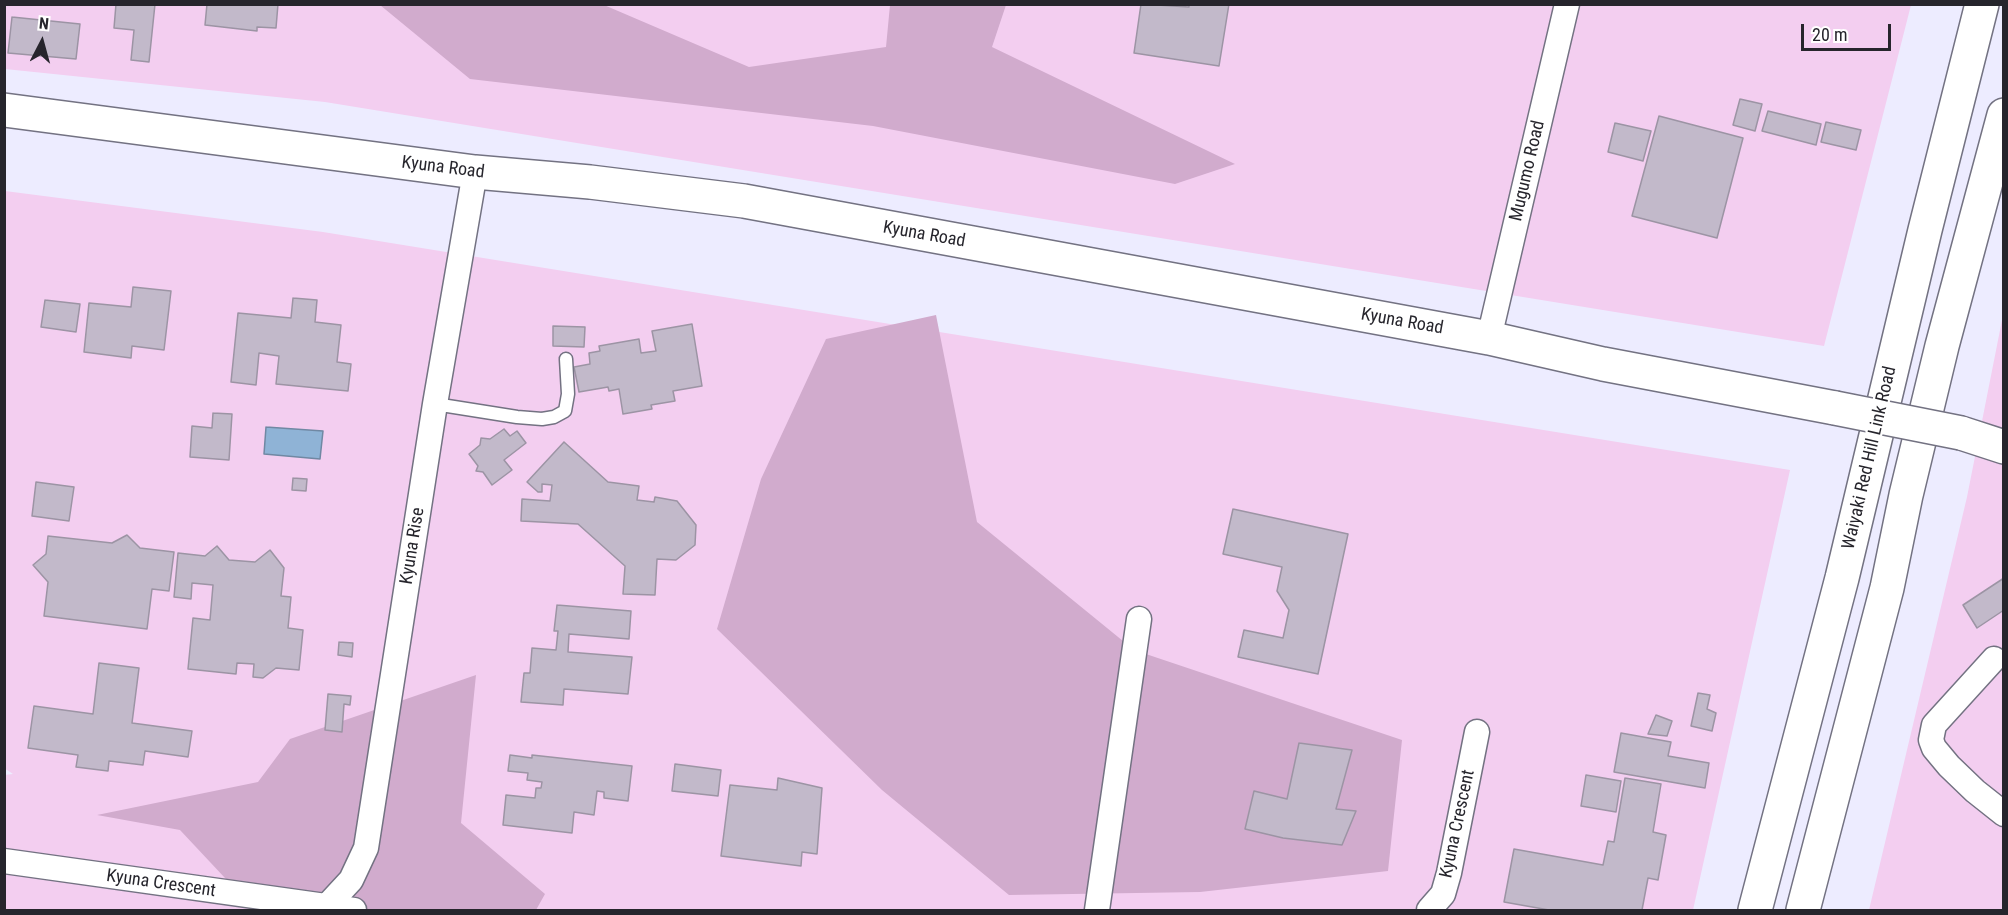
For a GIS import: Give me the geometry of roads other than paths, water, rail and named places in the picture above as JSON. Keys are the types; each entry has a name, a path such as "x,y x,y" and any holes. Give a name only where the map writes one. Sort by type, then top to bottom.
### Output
{"main road":[{"name":"Waiyaki Red Hill Link Road","path":"1755,910 1842,578 1925,230 1982,4"},
{"name":"Kyuna Road","path":"4,110 476,172 590,182 744,201 1489,338 1603,364 1961,433 2004,447"},
{"path":"1803,910 1887,588 1906,495 1942,346 2004,115"}],"street":[{"name":"Mugumo Road","path":"1489,338 1567,4"},
{"name":"Kyuna Rise","path":"326,907 351,880 366,848 435,404 476,172"},
{"path":"1097,910 1139,619"},
{"path":"1994,658 1934,725 1931,740 1934,748 1949,766 2004,814"},
{"name":"Kyuna Crescent","path":"1429,910 1443,894 1449,873 1476,732"},
{"name":"Kyuna Crescent","path":"4,861 354,910"}],"lane":[{"path":"435,404 517,417 542,419 554,417 565,411 568,394 566,359"}],"water":[{"path":"266,427 323,431 320,459 264,454"}]}
